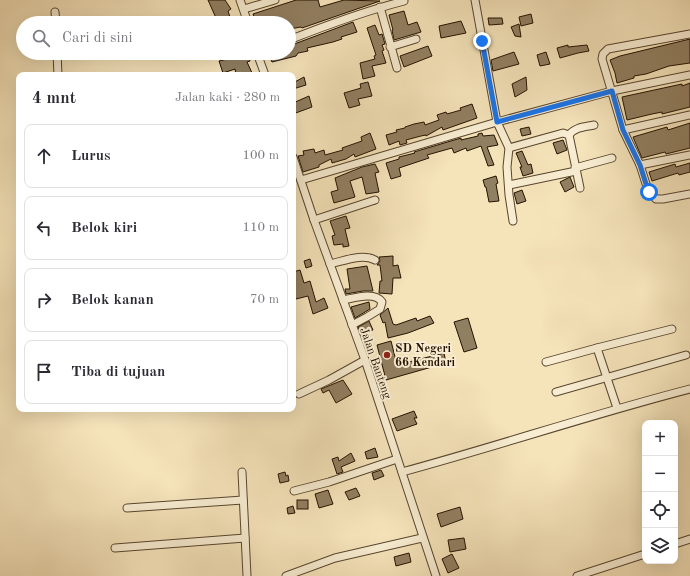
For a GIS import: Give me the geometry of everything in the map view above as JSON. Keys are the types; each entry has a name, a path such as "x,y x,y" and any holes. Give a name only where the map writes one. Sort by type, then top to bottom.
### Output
{"street":[{"path":"240,0 246,16"},
{"path":"244,9 275,0"},
{"path":"296,37 341,20 405,0"},
{"path":"476,0 497,122 509,148 509,185 514,221"},
{"path":"380,7 397,68"},
{"path":"55,12 55,16"},
{"path":"690,34 605,51 602,59 623,130 640,165 647,187 653,197 663,199 690,194"},
{"path":"390,47 416,39"},
{"path":"57,60 58,72"},
{"path":"260,60 264,72"},
{"path":"301,180 497,122 612,91 690,76"},
{"path":"623,130 690,116"},
{"path":"580,188 569,135 572,130 577,128 594,125"},
{"path":"509,148 563,132 569,135"},
{"path":"640,165 690,155"},
{"path":"509,185 576,169 612,158"},
{"name":"Jalan Banteng","path":"296,166 314,220 365,360 422,538 436,576"},
{"path":"314,220 375,200"},
{"path":"330,264 362,257 369,257 375,260"},
{"path":"343,300 374,296 382,302 380,309 352,325"},
{"path":"546,362 672,329"},
{"path":"597,348 617,408"},
{"path":"556,392 686,355"},
{"path":"299,394 365,360"},
{"path":"402,472 617,408 690,388"},
{"path":"294,491 342,478 397,459"},
{"path":"242,472 247,576"},
{"path":"127,508 243,500"},
{"path":"115,548 245,538"},
{"path":"289,575 335,558 422,538"},
{"path":"678,543 690,539"},
{"path":"577,576 642,555"}],"building":[{"path":"208,0 225,0 231,9 228,11 230,16 215,16"},
{"path":"296,0 318,0 320,7 344,0 380,1 302,28 296,28 296,16 254,16 253,14"},
{"path":"404,11 408,25 417,22 421,32 394,40 389,15"},
{"path":"531,14 533,23 521,26 519,17"},
{"path":"488,18 502,18 503,24 489,25"},
{"path":"461,21 466,33 441,38 439,26"},
{"path":"353,22 357,32 341,37 342,39 333,42 307,48 308,51 298,53 296,56 296,43"},
{"path":"519,24 521,37 515,36 511,27"},
{"path":"375,25 379,35 382,34 385,44 382,45 384,50 382,51 386,63 372,66 375,76 363,79 360,63 375,59 374,56 376,55 367,28"},
{"path":"690,39 690,63 669,66 646,74 634,76 634,78 617,83 610,60 620,56"},
{"path":"568,45 568,47 587,45 589,51 560,58 557,48"},
{"path":"428,46 432,56 404,67 400,56"},
{"path":"514,52 519,64 493,71 491,60"},
{"path":"546,52 550,64 540,66 537,55"},
{"path":"250,60 247,62 252,72 236,72 235,69 223,72 219,61"},
{"path":"304,77 306,85 296,88 296,81"},
{"path":"526,77 527,90 515,97 512,84"},
{"path":"368,82 372,96 358,99 360,105 349,108 344,93 361,88 360,84"},
{"path":"690,83 690,107 627,120 622,97 682,84 682,86"},
{"path":"309,96 312,107 296,113 296,102"},
{"path":"472,104 477,118 443,130 442,127 426,136 406,140 407,143 400,145 399,141 389,145 386,135 397,132 396,130 424,122 425,125 439,120 437,115 461,110 460,108"},
{"path":"690,123 690,148 642,158 633,137 667,127 668,130"},
{"path":"529,127 531,134 522,136 520,129"},
{"path":"370,133 376,149 355,157 354,154 346,159 332,163 331,159 319,165 319,167 303,172 298,156 304,155 303,151 314,149 315,153 324,150 325,155 343,150 342,148 362,141 361,137"},
{"path":"482,133 483,136 494,135 498,145 487,147 494,165 488,166 481,146 467,151 466,148 454,153 452,148 427,155 429,158 399,168 401,176 391,179 386,163 399,159 399,157 415,153 414,152 461,138 461,140 478,136 478,134"},
{"path":"563,140 567,150 557,154 553,143"},
{"path":"522,151 528,165 531,164 533,173 523,176 520,167 522,167 516,153"},
{"path":"690,163 690,172 679,175 678,173 652,181 649,172 675,164 676,167"},
{"path":"375,164 379,172 375,173 379,192 366,194 362,177 350,181 355,197 334,203 331,192 338,190 335,178 362,167"},
{"path":"496,176 499,201 489,202 483,180"},
{"path":"570,177 574,187 565,192 560,182"},
{"path":"522,190 526,201 517,204 514,193"},
{"path":"346,216 350,228 345,229 349,246 343,247 343,244 334,245 332,236 335,235 330,221"},
{"path":"393,256 393,266 398,265 401,278 393,278 392,294 379,293 380,281 382,281 380,265 377,265 380,261 379,257"},
{"path":"310,259 312,266 306,268 304,261"},
{"path":"367,266 373,291 346,294 345,289 350,289 347,269"},
{"path":"300,270 304,283 310,281 316,302 324,298 328,308 313,314 308,296 296,299 296,271"},
{"path":"369,302 370,309 355,318 351,307"},
{"path":"388,308 393,324 396,325 416,318 417,321 430,316 434,323 408,333 388,338 385,322 383,323 380,315"},
{"path":"468,318 477,348 464,352 454,322"},
{"path":"369,321 373,330 361,334 358,327"},
{"path":"391,341 397,365 444,353 446,363 386,380 377,345"},
{"path":"343,380 352,394 336,403 329,390 323,393 321,389"},
{"path":"414,411 417,418 414,418 417,424 397,431 392,419"},
{"path":"375,448 378,457 367,459 365,452"},
{"path":"351,453 355,461 341,467 343,472 337,474 332,459 338,457 339,461"},
{"path":"381,470 384,476 374,480 372,473"},
{"path":"285,472 286,476 288,475 289,481 280,483 278,474"},
{"path":"356,488 360,496 349,500 345,492"},
{"path":"328,490 333,504 319,508 315,494"},
{"path":"297,500 308,500 308,509 297,509"},
{"path":"293,506 295,513 288,514 287,508"},
{"path":"460,507 463,519 441,527 437,514"},
{"path":"464,538 466,549 450,552 448,540"},
{"path":"409,553 411,562 396,566 394,557"},
{"path":"452,554 459,568 448,573 442,559"}],"place":[{"name":"SD Negeri 66 Kendari","path":"387,355"}],"route":[{"path":"482,41 497,122 612,91 623,130 640,165 649,192"}]}
